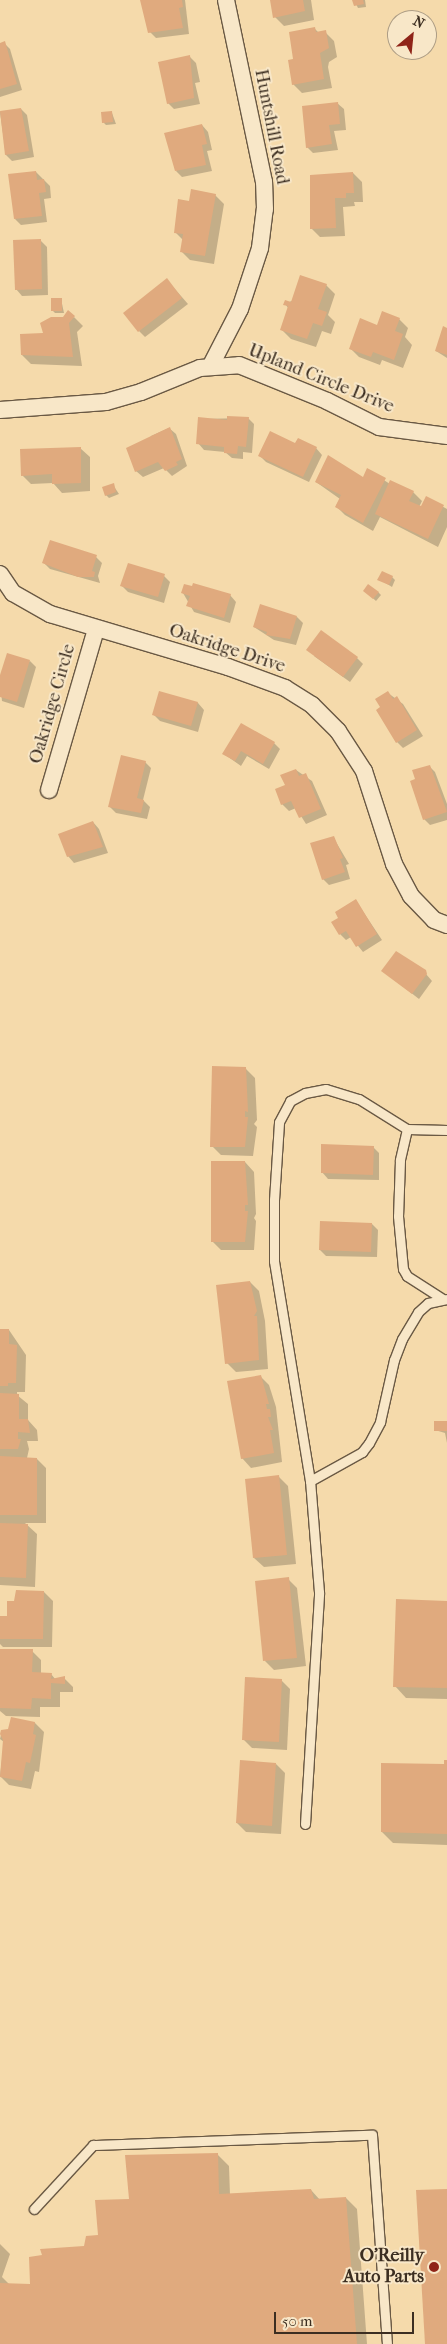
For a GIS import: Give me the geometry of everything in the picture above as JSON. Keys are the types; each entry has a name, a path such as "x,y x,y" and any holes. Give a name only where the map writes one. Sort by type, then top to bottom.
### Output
{"street":[{"name":"Huntshill Road","path":"210,367 240,309 260,248 265,209 264,182 226,0"},
{"name":"Upland Circle Drive","path":"210,367 239,364 327,401 379,427 447,436"},
{"path":"0,410 106,402 210,367"},
{"name":"Oakridge Drive","path":"0,574 13,592 31,605 96,629 228,667 285,688 312,705 338,731 364,771 394,864 411,896 434,920 447,925"},
{"name":"Oakridge Circle","path":"49,790 96,629"}],"lane":[{"path":"305,1824 319,1592 310,1481 274,1261 274,1200 280,1122 290,1101 305,1093 326,1089 359,1099 408,1129 447,1130"},
{"path":"408,1129 400,1160 398,1216 403,1269 407,1276 445,1299"},
{"path":"310,1481 354,1457 369,1443 380,1422 394,1360 402,1339 418,1312 428,1303 445,1299"},
{"path":"34,2209 93,2145 372,2135 387,2344"}],"building":[{"path":"140,0 182,0 183,7 179,8 183,28 148,33"},
{"path":"270,0 303,0 305,11 273,18"},
{"path":"352,0 363,0 364,4 354,6"},
{"path":"315,27 316,32 326,30 329,48 320,53 324,79 292,85 288,60 293,59 289,32"},
{"path":"5,41 17,84 0,89 0,43"},
{"path":"190,55 194,98 167,104 158,62"},
{"path":"338,102 340,124 329,125 332,144 306,148 302,106"},
{"path":"21,108 29,151 5,155 0,111"},
{"path":"112,111 113,122 102,123 101,112"},
{"path":"202,124 207,144 202,145 206,165 175,171 164,133"},
{"path":"36,171 37,180 44,179 46,192 39,193 42,216 14,219 8,174"},
{"path":"353,172 354,193 346,193 346,198 335,198 336,228 310,229 310,175"},
{"path":"191,189 216,194 205,256 180,252 183,234 174,233 178,199 189,201"},
{"path":"41,239 42,289 15,290 13,240"},
{"path":"300,275 327,284 318,309 327,312 322,326 313,323 307,339 280,330 288,306 283,305 285,300 291,302"},
{"path":"167,278 182,298 138,332 123,313"},
{"path":"51,298 62,298 62,311 51,311"},
{"path":"68,310 75,316 69,323 73,357 21,355 20,334 43,333 40,323 51,317 63,317"},
{"path":"382,311 400,318 395,331 403,334 394,360 373,352 371,357 349,349 360,318 377,325"},
{"path":"443,326 447,328 447,355 435,351"},
{"path":"227,416 249,417 246,447 238,446 237,454 224,453 224,447 196,444 198,417 227,420"},
{"path":"170,427 182,459 176,462 178,465 165,471 158,462 135,472 126,448"},
{"path":"270,431 295,443 298,438 317,447 303,477 258,456"},
{"path":"81,447 81,483 52,484 52,474 21,476 20,449"},
{"path":"328,455 363,477 367,468 386,478 363,523 335,507 341,495 315,482"},
{"path":"390,480 414,491 409,501 421,506 426,496 444,505 428,539 375,514"},
{"path":"114,483 116,492 105,496 102,487"},
{"path":"50,540 97,555 92,571 95,572 94,577 78,577 42,563"},
{"path":"128,563 165,574 158,597 120,586"},
{"path":"382,571 393,576 389,585 377,580"},
{"path":"193,583 231,594 224,618 186,606 190,596 181,593 184,584 192,586"},
{"path":"368,584 379,592 373,599 363,591"},
{"path":"260,604 297,616 290,639 266,635 267,632 253,627"},
{"path":"321,630 358,657 343,677 306,650"},
{"path":"7,653 30,660 17,702 0,697 0,675"},
{"path":"159,691 198,702 191,726 152,715"},
{"path":"388,691 393,699 397,696 417,730 396,743 376,710 380,707 375,699"},
{"path":"241,723 275,742 263,764 241,751 235,761 222,754"},
{"path":"121,755 146,761 137,798 144,800 141,813 108,807"},
{"path":"430,765 447,812 423,820 410,781 415,779 412,770"},
{"path":"296,769 299,776 306,773 321,809 299,818 291,801 281,805 275,789 285,785 280,775"},
{"path":"93,821 103,847 67,857 58,834"},
{"path":"334,836 343,858 340,859 345,872 322,880 310,843"},
{"path":"356,899 377,934 356,947 346,931 339,935 331,922 338,918 335,912"},
{"path":"396,951 426,970 427,974 412,994 381,971"},
{"path":"212,1066 246,1067 248,1112 245,1111 245,1117 248,1117 245,1147 210,1147"},
{"path":"321,1144 374,1146 373,1175 321,1173"},
{"path":"211,1161 245,1161 248,1205 245,1205 245,1211 248,1211 245,1242 211,1242"},
{"path":"320,1221 372,1223 371,1252 319,1250"},
{"path":"250,1281 257,1311 254,1316 257,1316 259,1360 225,1364 216,1285"},
{"path":"0,1329 9,1329 9,1344 17,1345 16,1383 8,1383 8,1386 0,1386"},
{"path":"261,1375 269,1404 266,1404 267,1409 270,1409 271,1417 268,1417 273,1430 270,1430 274,1453 241,1459 227,1381"},
{"path":"0,1393 19,1394 19,1419 28,1419 30,1433 18,1432 18,1439 21,1439 18,1449 0,1449"},
{"path":"434,1421 447,1421 447,1431 434,1431"},
{"path":"0,1456 37,1458 37,1515 0,1515"},
{"path":"279,1475 287,1555 253,1558 245,1479"},
{"path":"0,1523 28,1524 26,1578 0,1577"},
{"path":"289,1577 297,1658 263,1661 255,1581"},
{"path":"16,1590 44,1591 43,1639 0,1639 0,1616 7,1616 7,1601 14,1601"},
{"path":"396,1599 447,1601 447,1688 393,1687"},
{"path":"0,1649 33,1649 32,1672 52,1673 51,1679 65,1676 65,1684 51,1683 51,1699 32,1698 31,1709 0,1708"},
{"path":"245,1677 282,1679 279,1742 242,1740"},
{"path":"11,1717 35,1722 33,1734 36,1735 30,1763 26,1762 22,1781 0,1777 3,1740 0,1734 1,1730 8,1729"},
{"path":"240,1760 276,1763 272,1826 236,1823"},
{"path":"444,1760 447,1760 447,1834 381,1832 381,1763 444,1764"},
{"path":"218,2153 219,2194 311,2189 314,2199 346,2197 357,2344 0,2344 0,2283 30,2284 29,2257 42,2255 40,2249 84,2246 86,2236 98,2235 95,2200 129,2199 125,2155"},
{"name":"O'Reilly Auto Parts","path":"447,2189 447,2344 425,2344 416,2190"}],"place":[{"name":"O'Reilly Auto Parts","path":"434,2267"}]}
